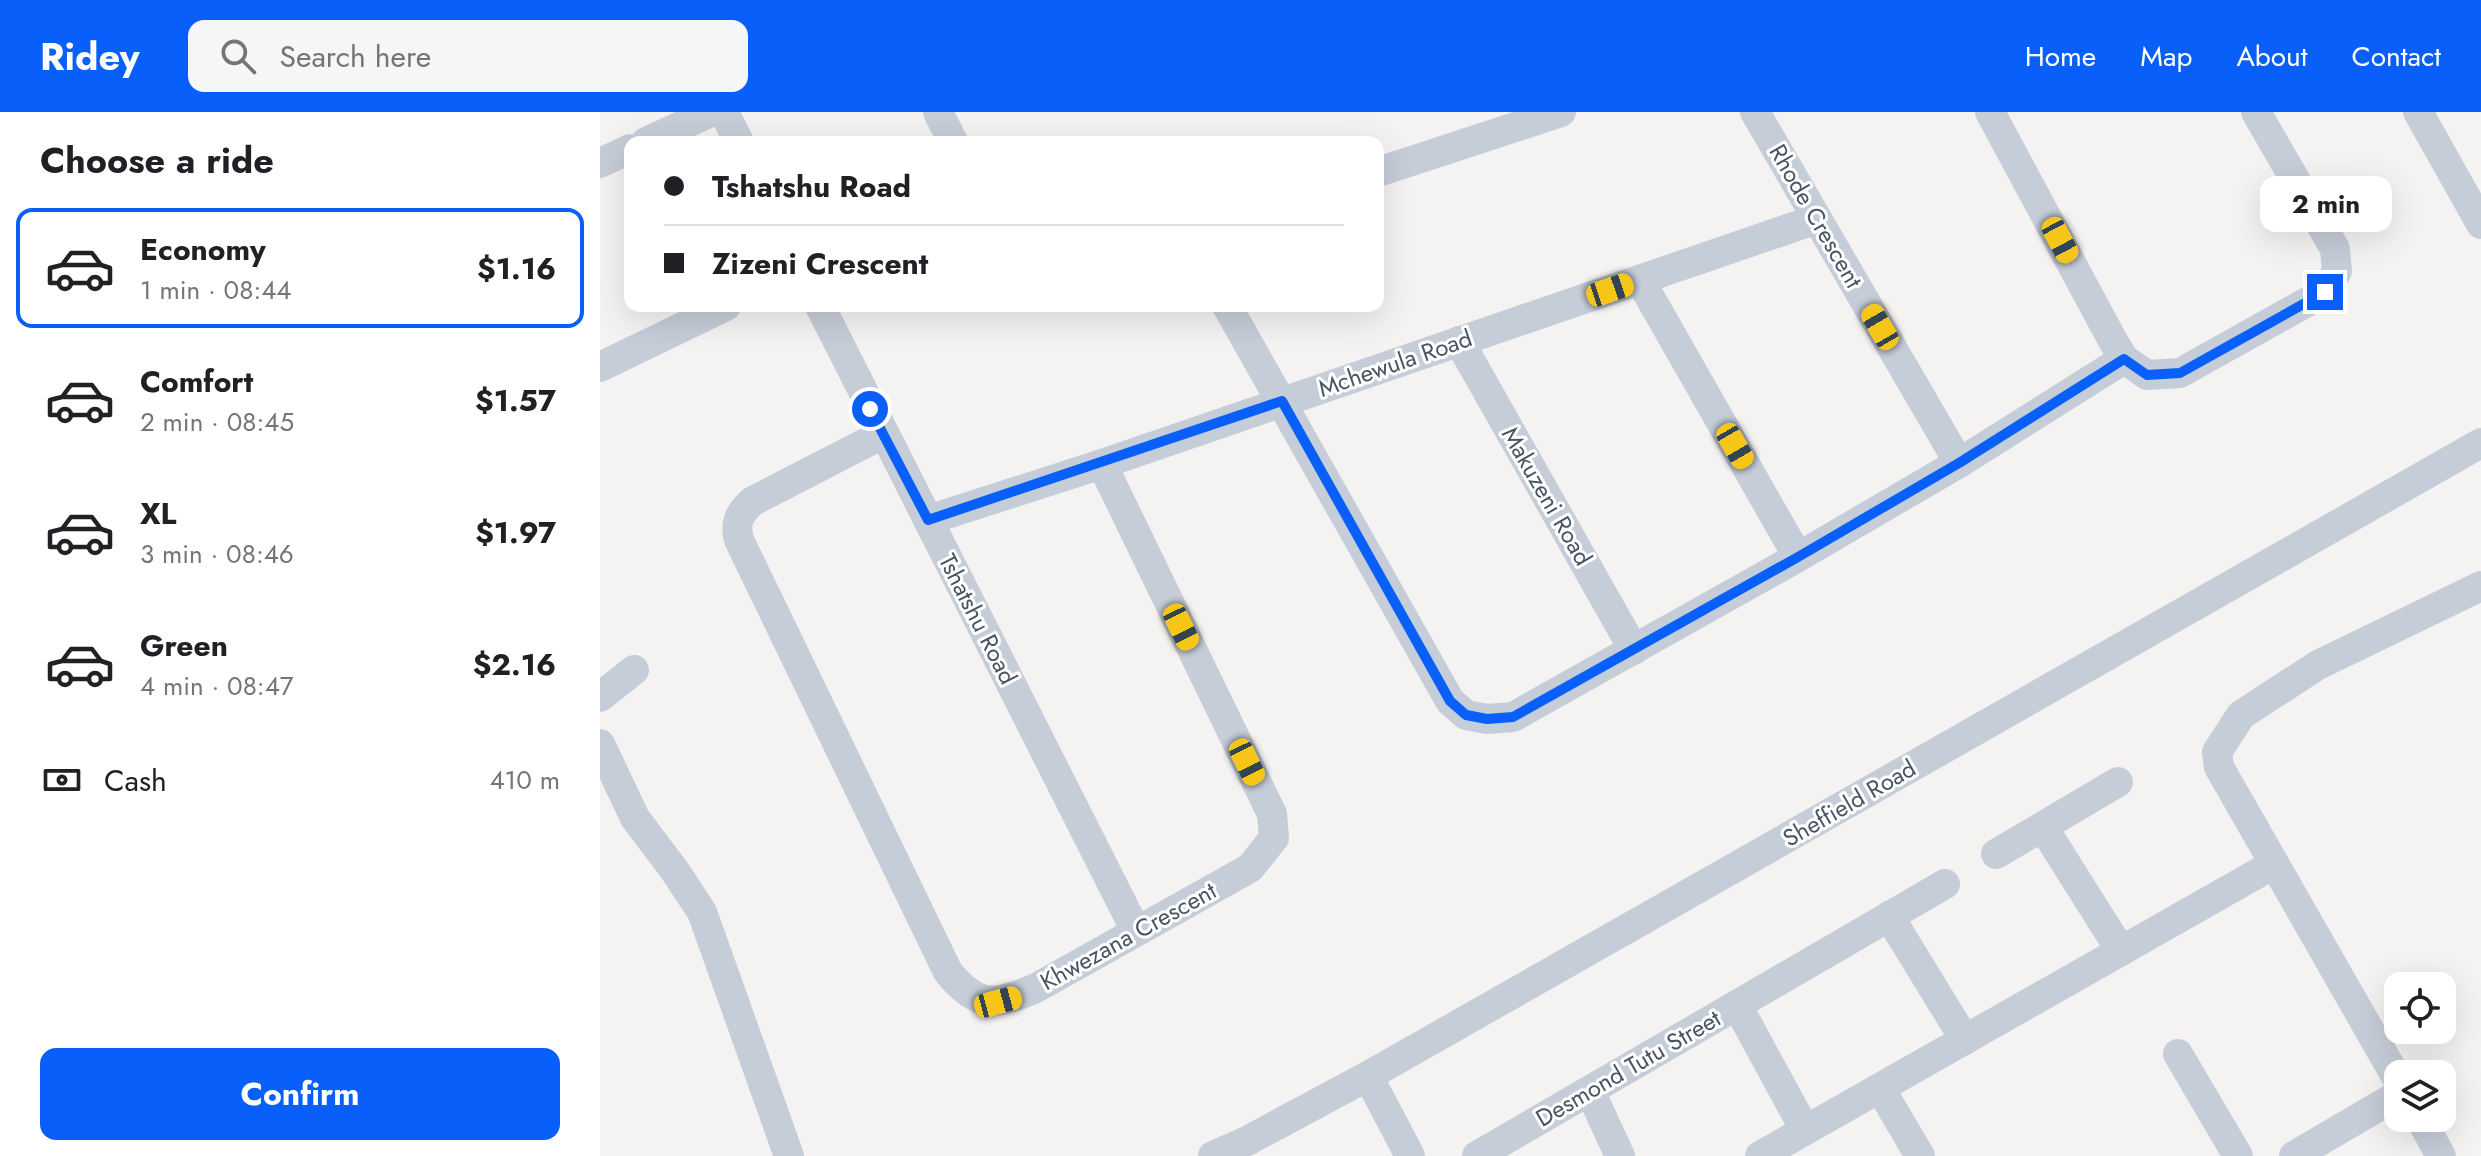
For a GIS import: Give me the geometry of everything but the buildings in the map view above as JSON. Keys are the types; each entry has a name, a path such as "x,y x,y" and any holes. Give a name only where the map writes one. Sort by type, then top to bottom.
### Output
{"street":[{"path":"659,136 711,112"},
{"path":"724,112 736,136"},
{"path":"938,112 950,136"},
{"path":"1384,170 1561,112"},
{"name":"Rhode Crescent","path":"1755,112 1959,463"},
{"path":"1990,112 2124,359 2147,375 2180,373 2325,292 2337,271 2335,249 2256,112"},
{"path":"2418,112 2481,224"},
{"path":"600,163 624,152"},
{"name":"Mchewula Road","path":"928,520 1102,464 1817,219"},
{"path":"1640,280 1798,557"},
{"path":"600,367 714,312"},
{"name":"Tshatshu Road","path":"823,312 1136,931"},
{"path":"1230,312 1450,701 1466,715 1487,719 1513,717 1634,650 1959,463 2124,359"},
{"name":"Makuzeni Road","path":"1459,341 1634,650"},
{"name":"Khwezana Crescent","path":"883,434 753,501 744,509 736,529 948,972 963,990 979,1000 998,1002 1036,988 1250,868 1274,838 1272,814 1102,464"},
{"name":"Sheffield Road","path":"1213,1156 1368,1076 2481,443"},
{"path":"2387,1060 2219,767 2217,752 2241,715 2318,665 2481,586"},
{"path":"600,697 634,670"},
{"path":"600,744 635,818 702,912 789,1156"},
{"path":"1996,854 2118,782"},
{"path":"2043,827 2121,951"},
{"path":"1760,1156 2274,864"},
{"name":"Desmond Tutu Street","path":"1477,1156 1945,884"},
{"path":"1889,916 1965,1040"},
{"name":"Desmond Tutu Street","path":"1737,1005 1805,1130"},
{"path":"2178,1054 2238,1156"},
{"path":"1368,1076 1410,1156"},
{"path":"1880,1088 1920,1156"},
{"path":"1590,1091 1620,1156"},
{"path":"2294,1156 2384,1103"},
{"path":"2428,1132 2441,1156"}],"route":[{"path":"870,409 928,520 1282,401 1450,701 1466,715 1487,719 1513,717 1959,463 2124,359 2147,375 2180,373 2325,292"}]}
